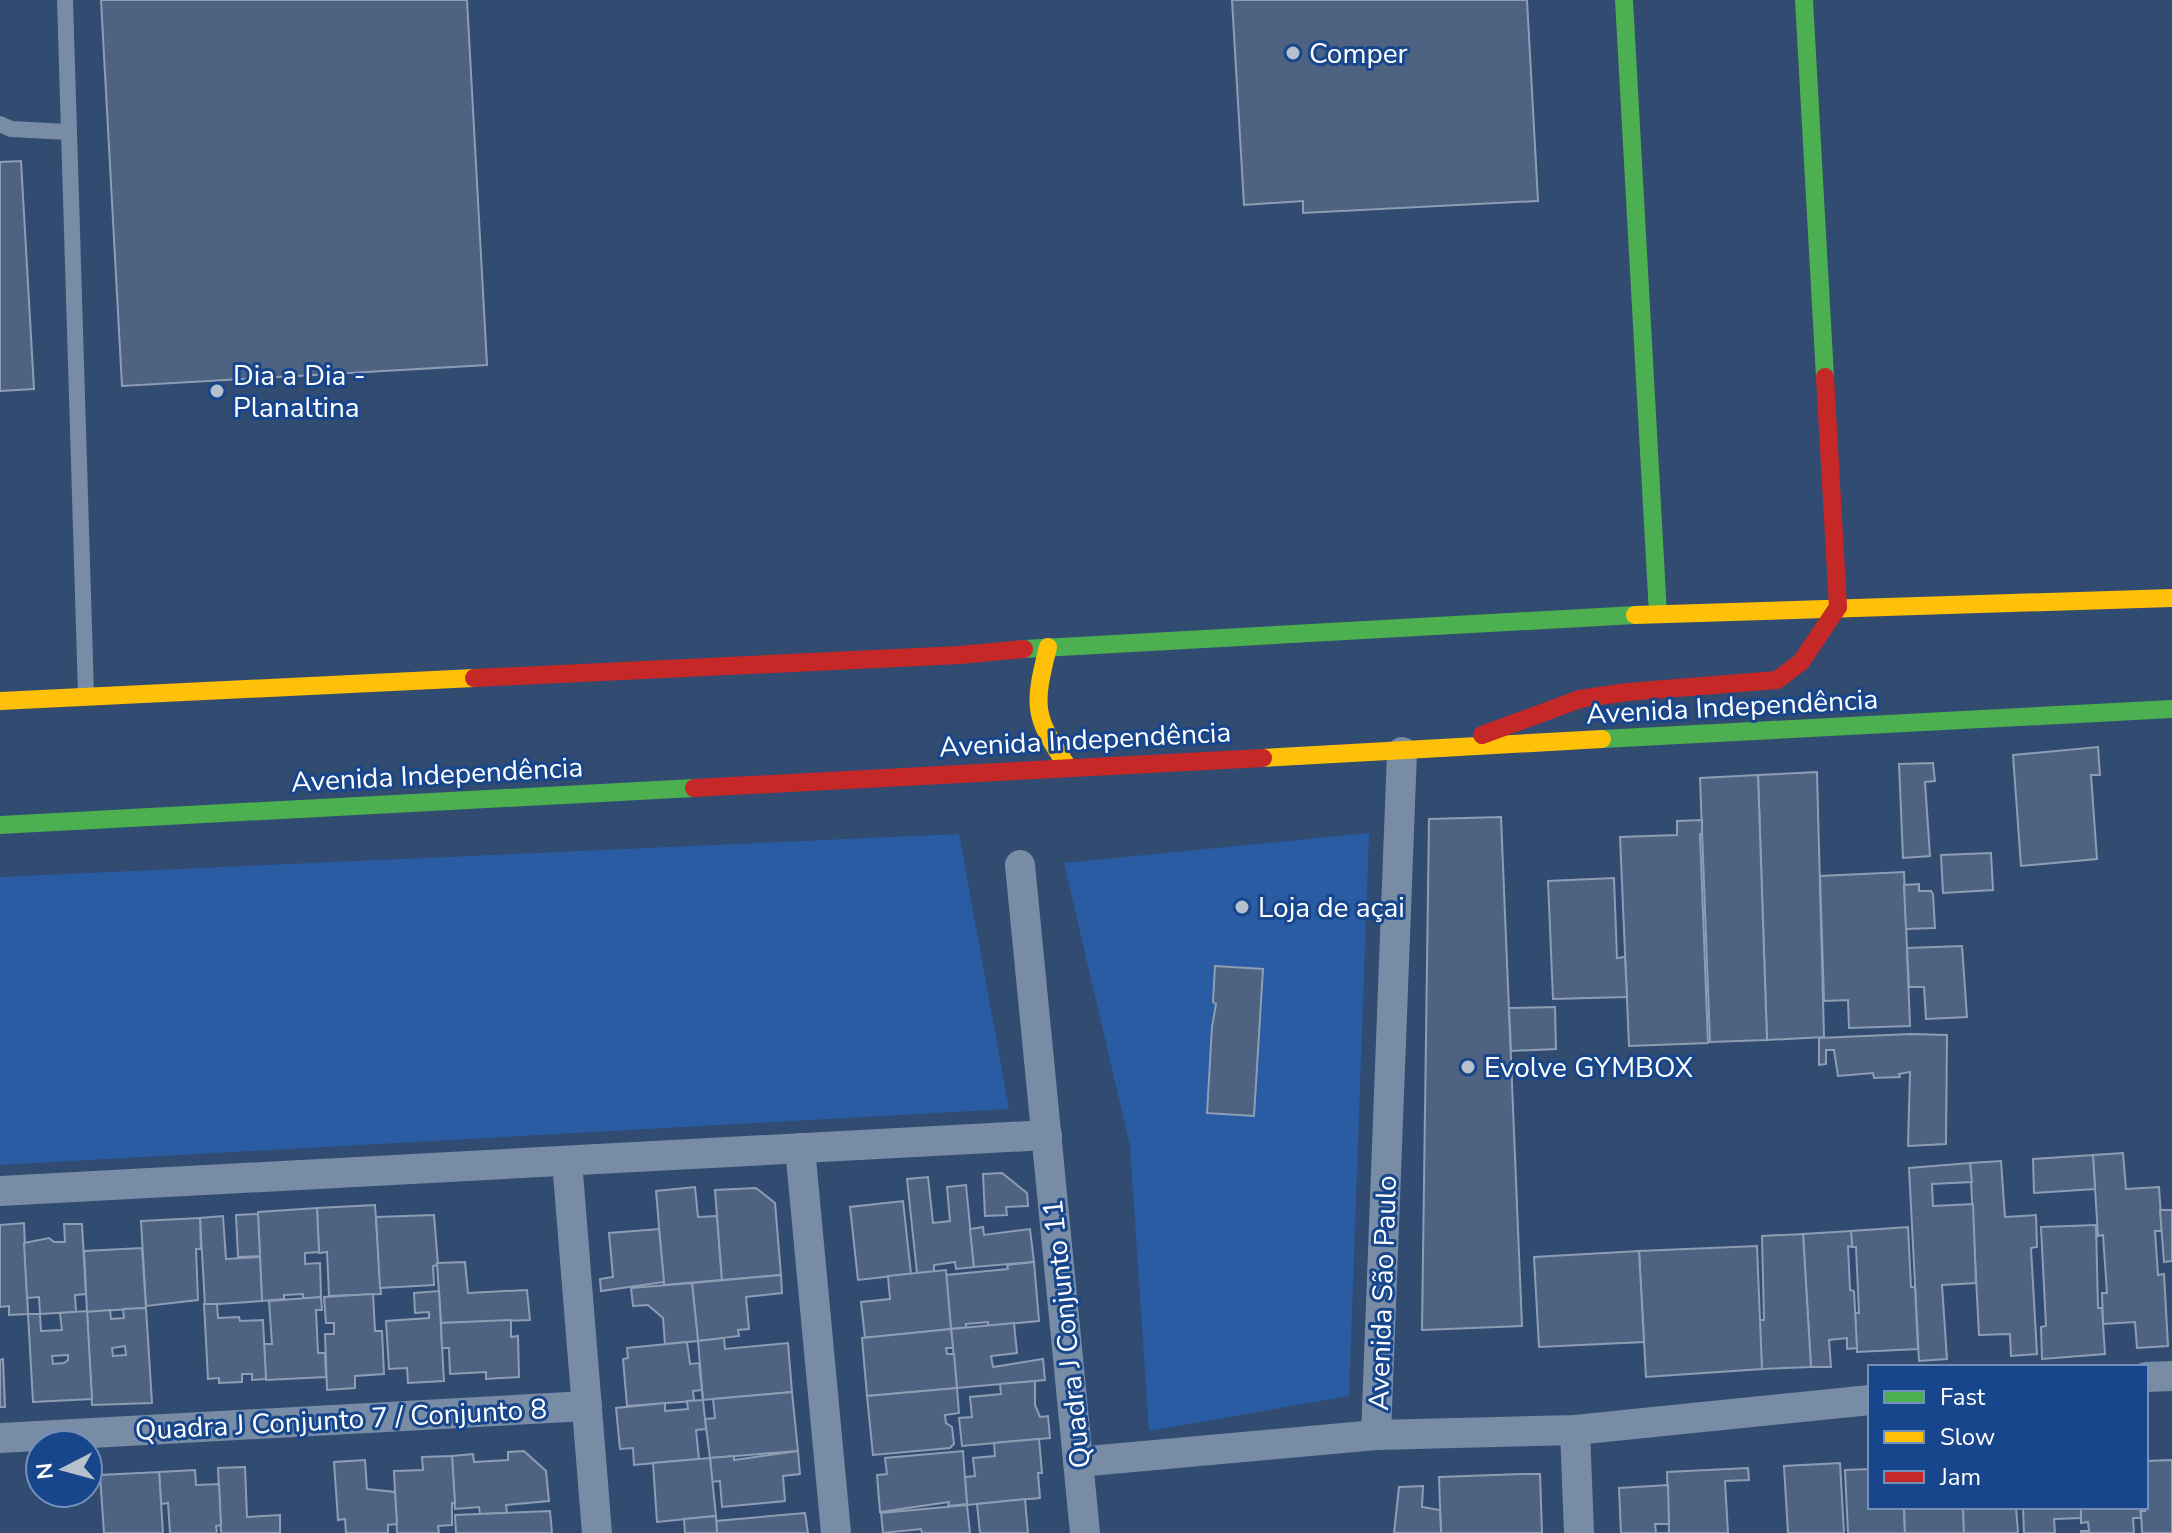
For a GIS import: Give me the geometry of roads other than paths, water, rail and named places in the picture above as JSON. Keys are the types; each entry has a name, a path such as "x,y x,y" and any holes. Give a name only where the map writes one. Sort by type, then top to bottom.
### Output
{"main road":[{"path":"1624,0 1658,614"},
{"path":"1439,751 1580,699 1627,692 1777,680 1801,662 1838,607 1804,0"},
{"path":"0,701 944,655 1658,614 2172,598"},
{"path":"1048,647 1035,710 1041,728 1068,767"},
{"name":"Avenida Independência","path":"0,825 1068,767 1439,751 2172,709"}],"street":[{"name":"Avenida São Paulo","path":"1402,752 1376,1435 1575,1430 1868,1400"},
{"name":"Quadra J Conjunto 11","path":"1020,865 1085,1533"},
{"path":"0,1191 1047,1135"},
{"path":"800,1148 836,1533"},
{"path":"567,1161 597,1533"},
{"path":"2148,1377 2172,1376"},
{"name":"Quadra J Conjunto 7 / Conjunto 8","path":"0,1438 587,1406"},
{"path":"1575,1430 1579,1533"},
{"path":"1078,1462 1376,1435"}],"lane":[{"path":"65,0 86,696"},
{"path":"0,124 11,129 68,132"}],"place":[{"name":"Comper","path":"1293,53"},
{"name":"Dia a Dia - Planaltina","path":"217,391"},
{"name":"Loja de açai","path":"1242,907"},
{"name":"Evolve GYMBOX","path":"1468,1067"}]}
